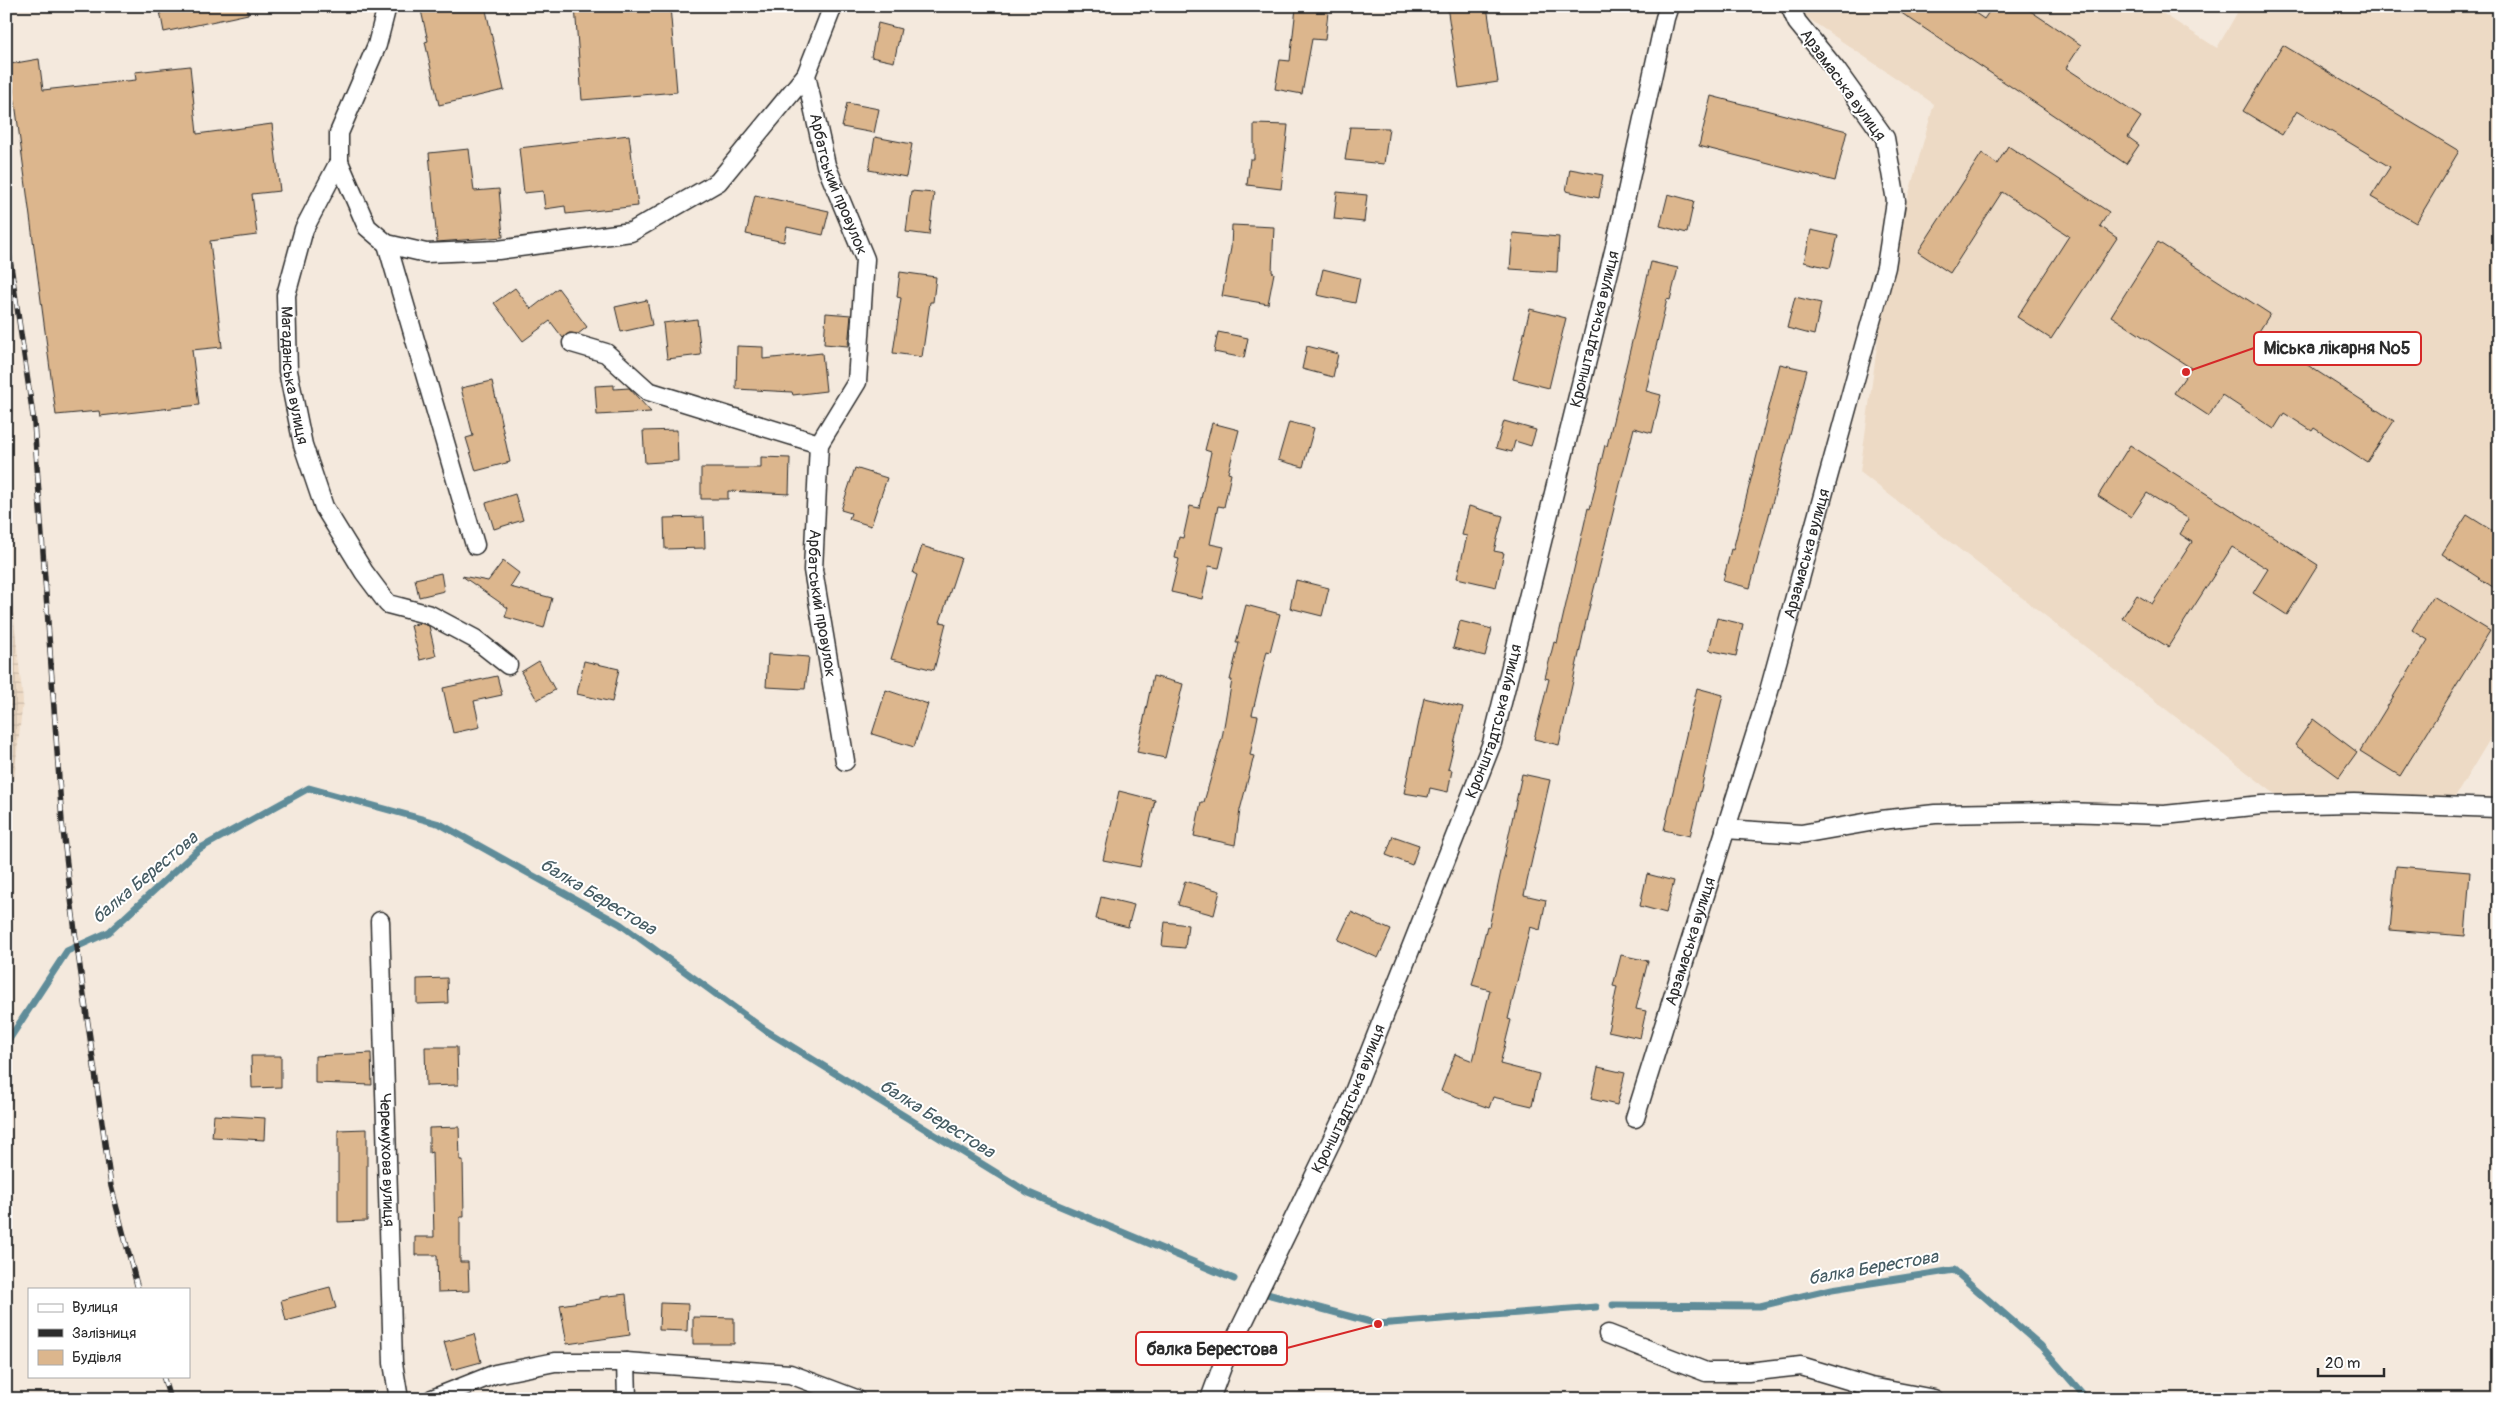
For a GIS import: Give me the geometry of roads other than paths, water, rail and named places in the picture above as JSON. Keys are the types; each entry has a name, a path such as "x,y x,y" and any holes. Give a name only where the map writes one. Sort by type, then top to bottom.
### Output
{"street":[{"path":"387,6 377,45 339,133 340,162 367,227 387,244 426,253 498,250 632,232 718,182 806,75 833,6"},
{"name":"Кронштадтська вулиця","path":"1210,1399 1223,1364 1348,1107 1492,743 1616,247 1669,6"},
{"name":"Арзамаська вулиця","path":"1635,1118 1769,691 1886,267 1896,201 1885,138 1837,71 1797,22 1790,6"},
{"name":"Арбатський провулок","path":"806,75 826,165 865,260 857,382 820,444 813,570 845,761"},
{"name":"Магаданська вулиця","path":"340,162 304,228 286,295 288,371 303,444 324,507 364,572 388,604 430,615 475,639 508,665"},
{"path":"387,244 475,545"},
{"path":"572,343 606,353 648,391 820,444"},
{"path":"1725,829 1800,834 1881,820 1935,814 2062,812 2164,815 2262,805 2355,803 2497,808"},
{"name":"Черемухова вулиця","path":"380,921 393,1363 399,1399"},
{"path":"1608,1334 1706,1372 1748,1372 1801,1366 1871,1387 1934,1399"},
{"path":"432,1399 495,1374 555,1362 626,1362 790,1374 856,1399"},
{"path":"626,1362 626,1399"}],"waterway":[{"name":"балка Берестова","path":"6,1044 67,951 109,932 199,849 309,788 440,824 620,924 765,1030 1029,1193 1234,1279"},
{"name":"балка Берестова","path":"1613,1305 1760,1306 1832,1289 1954,1270 2041,1346 2087,1399"},
{"name":"балка Берестова","path":"1267,1294 1378,1324 1596,1307"}],"railway":[{"path":"6,232 34,423 62,822 75,932 111,1186 138,1288"},
{"path":"164,1378 170,1399"}],"place":[{"name":"Міська лікарня №5","path":"2186,372"},
{"name":"балка Берестова","path":"1378,1324"}]}
